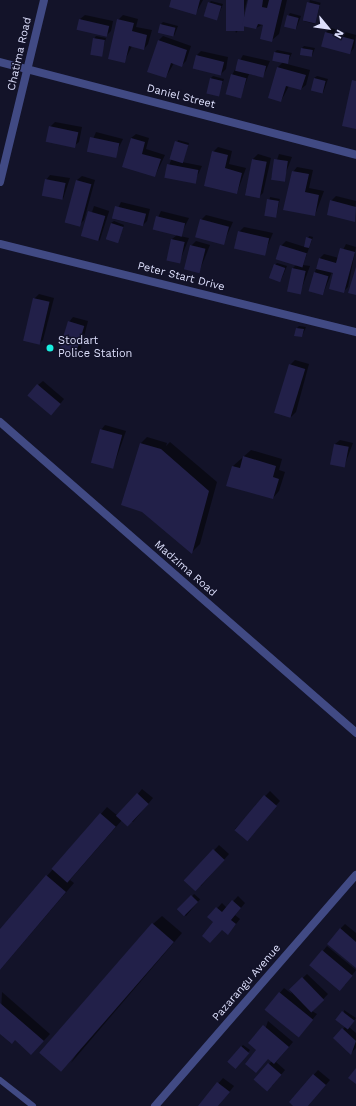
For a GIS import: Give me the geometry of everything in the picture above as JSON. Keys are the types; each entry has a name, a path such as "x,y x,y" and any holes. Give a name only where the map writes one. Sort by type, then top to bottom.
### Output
{"street":[{"name":"Chatima Road","path":"0,182 44,0"},
{"name":"Daniel Street","path":"0,62 356,155"},
{"name":"Peter Start Drive","path":"0,244 356,332"},
{"name":"Madzima Road","path":"0,422 356,733"},
{"name":"Pazarangu Avenue","path":"155,1106 356,875"}],"lane":[{"path":"0,1080 33,1106"}],"building":[{"path":"171,0 200,0 196,15 169,7"},
{"path":"226,0 244,0 244,31 226,31"},
{"path":"248,0 263,0 262,7 267,8 269,0 282,0 272,42 260,39 263,25 258,24 256,29 242,26"},
{"path":"208,2 221,6 217,20 204,16"},
{"path":"307,2 320,5 315,23 303,21"},
{"path":"287,15 299,18 296,30 284,27"},
{"path":"79,19 109,26 107,37 77,30"},
{"path":"117,19 134,23 132,31 147,35 144,50 129,46 125,63 108,59"},
{"path":"160,24 176,28 173,37 158,33"},
{"path":"325,32 354,40 350,54 321,46"},
{"path":"93,38 105,40 102,57 90,55"},
{"path":"158,40 187,50 182,67 171,63 166,78 147,72"},
{"path":"301,48 313,50 312,57 300,55"},
{"path":"274,52 290,55 288,64 272,61"},
{"path":"196,55 224,62 221,76 193,69"},
{"path":"238,59 266,66 263,78 235,71"},
{"path":"277,67 306,75 301,90 286,86 281,102 268,98"},
{"path":"231,74 246,78 241,98 226,94"},
{"path":"210,78 223,81 219,97 206,94"},
{"path":"314,78 326,81 322,94 311,91"},
{"path":"352,80 356,81 356,129 342,126"},
{"path":"49,126 78,132 75,148 46,142"},
{"path":"90,137 119,143 116,158 87,152"},
{"path":"131,138 145,142 142,154 161,159 155,177 122,167"},
{"path":"175,141 188,145 183,163 169,159"},
{"path":"212,151 228,155 225,168 242,173 237,194 204,186"},
{"path":"252,159 267,162 260,198 245,195"},
{"path":"274,159 288,161 285,182 271,180"},
{"path":"167,164 198,170 196,184 164,178"},
{"path":"292,171 309,174 305,192 319,195 315,216 283,210"},
{"path":"45,179 66,183 62,200 42,196"},
{"path":"76,180 91,184 80,227 65,223"},
{"path":"267,199 279,201 276,218 264,216"},
{"path":"330,200 356,207 355,222 327,215"},
{"path":"115,206 146,214 143,226 112,219"},
{"path":"88,211 105,216 98,241 81,236"},
{"path":"156,216 185,223 182,237 153,230"},
{"path":"200,219 229,227 224,245 195,237"},
{"path":"111,223 123,227 118,243 106,239"},
{"path":"238,231 269,238 265,256 234,249"},
{"path":"306,237 312,239 309,248 304,247"},
{"path":"171,239 185,242 180,263 166,261"},
{"path":"190,245 206,249 199,273 184,269"},
{"path":"280,245 307,253 302,268 276,259"},
{"path":"340,248 355,252 344,293 329,289 333,273 316,269 319,258 336,263"},
{"path":"274,264 285,268 280,282 269,278"},
{"path":"356,267 356,295 348,293"},
{"path":"292,268 306,271 301,294 287,291"},
{"path":"314,272 328,276 323,295 308,291"},
{"path":"33,298 50,302 40,345 23,341"},
{"path":"68,321 84,326 74,358 58,354"},
{"path":"296,328 304,329 302,337 294,336"},
{"path":"289,364 305,369 290,418 274,413"},
{"path":"37,384 61,404 51,415 27,395"},
{"path":"100,429 122,435 113,469 91,463"},
{"path":"140,443 161,449 209,491 192,554 142,512 121,505"},
{"path":"334,444 349,447 345,467 330,465"},
{"path":"243,456 276,466 273,477 279,479 273,499 226,486 232,466 240,468"},
{"path":"137,793 149,804 128,827 116,816"},
{"path":"264,795 277,806 247,841 234,830"},
{"path":"100,813 116,827 67,883 51,869"},
{"path":"213,849 225,860 195,891 184,880"},
{"path":"46,875 66,892 0,970 0,929"},
{"path":"191,895 198,902 184,916 177,909"},
{"path":"232,900 241,908 231,920 236,924 228,935 222,930 210,943 202,936 213,922 207,917 216,907 222,912"},
{"path":"152,923 174,942 61,1072 39,1053"},
{"path":"340,928 356,942 356,968 327,944"},
{"path":"322,950 353,976 340,991 309,965"},
{"path":"302,977 324,1000 311,1013 289,990"},
{"path":"279,992 313,1020 299,1038 265,1010"},
{"path":"0,1003 44,1041 31,1055 15,1040 12,1044 0,1034"},
{"path":"342,1011 355,1021 348,1030 335,1020"},
{"path":"263,1025 289,1047 274,1064 268,1059 256,1073 245,1064 256,1050 248,1043"},
{"path":"342,1028 356,1041 351,1055 333,1038"},
{"path":"241,1046 249,1053 236,1069 227,1062"},
{"path":"268,1063 282,1075 267,1091 254,1080"},
{"path":"356,1068 356,1084 348,1078"},
{"path":"313,1074 326,1085 308,1106 293,1106 289,1102"},
{"path":"217,1082 230,1092 218,1106 198,1106"}],"place":[{"name":"Stodart Police Station","path":"50,348"}]}
